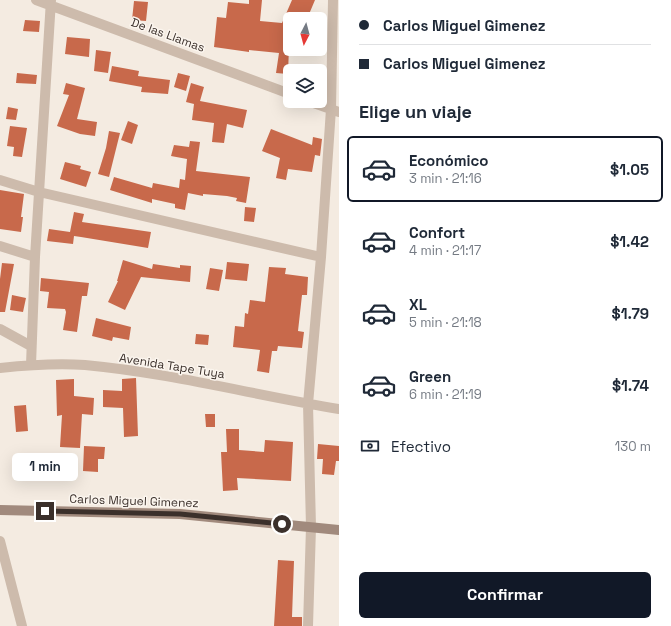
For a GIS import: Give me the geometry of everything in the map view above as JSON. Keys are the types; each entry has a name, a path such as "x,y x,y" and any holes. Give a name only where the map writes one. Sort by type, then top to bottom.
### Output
{"street":[{"name":"De las Llamas","path":"36,0 51,3 283,91"},
{"path":"308,626 311,527 308,404 335,111 333,0"},
{"path":"31,365 35,257 51,3"},
{"path":"0,180 39,192 321,257"},
{"path":"0,246 35,257"},
{"path":"0,329 31,346"},
{"name":"Avenida Tape Tuya","path":"0,368 31,365 84,365 178,378 339,409"},
{"name":"Carlos Miguel Gimenez","path":"0,510 180,514 339,530"},
{"path":"0,541 22,626"}],"building":[{"path":"249,0 262,0 260,21 282,23 283,21 283,56 289,56 288,64 283,64 283,74 276,73 279,53 249,50 249,52 214,47 217,17 226,18 228,2 249,4"},
{"path":"292,0 315,0 310,12 287,12"},
{"path":"134,1 148,2 146,21 132,20"},
{"path":"25,20 40,21 39,32 23,31"},
{"path":"67,37 90,39 89,57 65,54"},
{"path":"96,50 111,52 108,73 94,71"},
{"path":"112,66 139,71 138,76 170,80 168,94 141,92 142,87 109,81"},
{"path":"17,73 37,75 36,84 16,83"},
{"path":"178,73 190,76 186,91 174,87"},
{"path":"66,83 85,88 77,119 97,122 95,136 80,134 57,126 69,95 63,94"},
{"path":"191,83 204,87 200,101 247,110 243,128 227,124 224,143 212,142 214,123 192,120 194,104 186,102"},
{"path":"8,107 18,109 16,120 6,119"},
{"path":"128,121 138,125 132,144 121,140"},
{"path":"10,126 27,128 22,157 13,156 14,147 7,146"},
{"path":"271,129 312,145 313,137 322,139 320,156 315,155 312,172 288,169 286,180 276,178 280,158 262,151"},
{"path":"109,131 120,133 109,177 98,174 106,148"},
{"path":"190,141 200,142 196,171 250,177 246,203 236,201 237,198 227,196 203,194 203,196 188,193 185,210 175,208 175,204 152,199 152,203 110,190 114,177 152,188 153,183 179,188 180,179 185,180 187,159 171,156 174,145 189,147"},
{"path":"65,162 81,166 80,169 91,172 86,187 60,179"},
{"path":"0,190 24,194 21,232 0,229"},
{"path":"245,207 256,208 254,222 244,221"},
{"path":"74,212 84,214 82,222 151,232 148,248 74,236 73,244 47,241 49,229 70,232"},
{"path":"123,260 152,269 153,264 180,268 180,265 191,266 190,282 141,277 125,310 108,302 118,281"},
{"path":"227,262 249,264 247,281 225,279"},
{"path":"2,263 14,264 5,312 0,312 0,279"},
{"path":"269,267 286,268 285,274 308,277 307,295 302,295 298,331 304,332 302,348 278,346 277,351 272,351 269,373 257,371 260,350 233,347 235,326 244,327 245,313 248,314 250,300 265,302"},
{"path":"210,268 223,270 219,291 206,289"},
{"path":"41,278 89,283 87,296 82,296 77,332 63,330 66,312 65,309 47,308 49,292 40,291"},
{"path":"12,295 26,298 23,312 10,310"},
{"path":"96,318 131,327 129,340 113,337 112,341 92,336"},
{"path":"196,334 209,335 208,345 195,344"},
{"path":"136,378 138,436 124,437 123,408 103,407 103,390 122,391 122,379"},
{"path":"74,379 74,396 94,398 93,415 82,414 80,448 60,447 62,415 57,416 56,380"},
{"path":"26,405 28,431 16,432 14,406"},
{"path":"205,414 215,414 215,427 206,427"},
{"path":"226,429 239,429 239,450 264,452 265,440 293,442 291,481 237,478 238,490 223,491 221,452 227,452"},
{"path":"318,444 339,446 339,461 336,461 334,475 322,474 323,459 317,459"},
{"path":"84,446 105,447 104,459 98,459 98,472 83,471"},
{"path":"20,462 48,464 47,477 19,475"},
{"path":"278,560 294,561 292,617 302,617 302,626 274,626"}],"route":[{"path":"45,511 180,514 282,524"}]}
